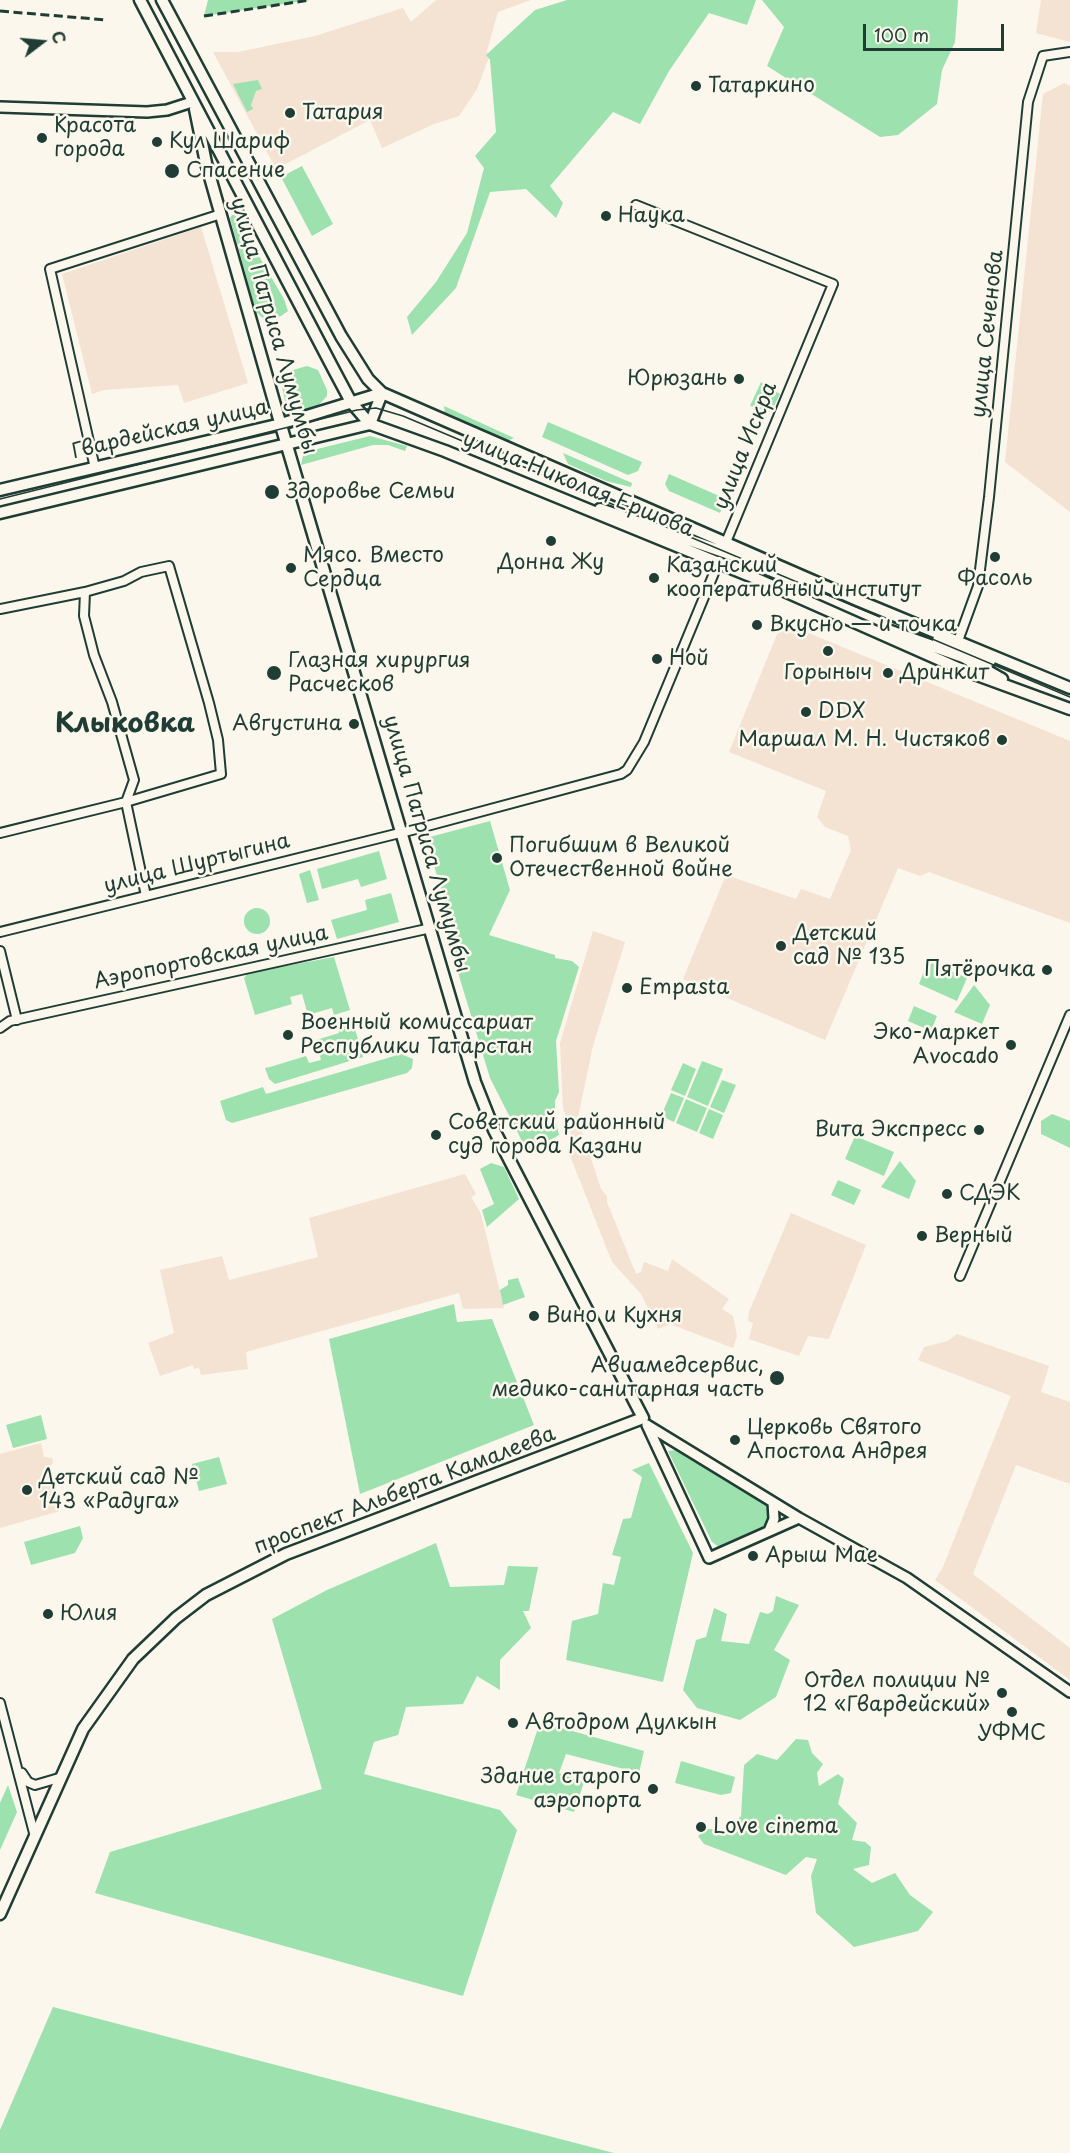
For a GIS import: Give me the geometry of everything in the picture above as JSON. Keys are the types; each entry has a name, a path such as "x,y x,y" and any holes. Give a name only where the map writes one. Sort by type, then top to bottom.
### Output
{"main road":[{"name":"улица Николая Ершова","path":"140,0 193,105 351,402 370,424 553,495 857,600 1070,688"},
{"name":"улица Николая Ершова","path":"162,0 341,336 368,379 382,393 652,511 722,553 815,603 963,657 1034,696 1070,710"},
{"name":"улица Патриса Лумумбы","path":"193,105 206,164 287,445 475,1082 494,1130 645,1422"},
{"name":"Гвардейская улица","path":"0,490 281,424 382,393"},
{"path":"370,424 382,393"},
{"name":"Гвардейская улица","path":"0,513 370,424"},
{"path":"857,600 964,653 1070,688"},
{"name":"проспект Альберта Камалеева","path":"0,1914 82,1729 133,1659 176,1618 206,1595 286,1554 645,1422"}],"street":[{"name":"улица Сеченова","path":"958,641 978,586 990,497 1028,102 1043,56 1070,52"},
{"path":"0,107 147,112 193,105"},
{"name":"улица Искра","path":"403,832 603,780 627,770 644,742 833,284 636,205"},
{"path":"95,468 50,268 221,214"},
{"path":"0,609 85,592 124,581 141,572 169,566 209,703 218,740 221,774 126,802 0,833"},
{"path":"85,592 84,616 94,655 112,702 134,780 126,802 146,896"},
{"name":"улица Шуртыгина","path":"0,932 403,832"},
{"name":"Аэропортовская улица","path":"0,1028 16,1020 431,928"},
{"path":"0,951 16,1020"},
{"path":"960,1276 1070,1015"},
{"path":"645,1422 799,1518 907,1578 1070,1692"},
{"name":"улица Патриса Лумумбы","path":"645,1422 709,1558 799,1518"},
{"path":"769,1531 774,1519 773,1502"},
{"path":"0,1703 34,1833"},
{"path":"16,1760 24,1778 31,1785 59,1778"}],"shaded area":[{"path":"436,0 531,0 498,12 487,51 488,60 477,89 459,116 434,124 382,148 370,120 276,169 213,52 238,52 315,36 403,8 411,22"},
{"path":"1041,0 1070,0 1070,42 1036,33"},
{"path":"1064,83 1070,86 1070,512 1005,462 1043,94"},
{"path":"201,227 248,383 184,403 178,385 104,390 92,394 62,274"},
{"path":"782,622 1070,741 1070,923 929,872 920,876 898,868 825,1040 683,979 726,875 796,899 801,889 830,899 851,850 848,836 825,827 817,817 826,791 729,752"},
{"path":"593,931 625,942 593,1046 578,1117 583,1135 572,1138 563,1108 560,1043"},
{"path":"587,1146 601,1189 607,1196 607,1202 636,1274 641,1272 644,1262 668,1271 672,1259 729,1299 722,1309 733,1316 737,1336 733,1348 670,1324 658,1329 641,1294 612,1262 569,1153"},
{"path":"465,1174 476,1194 471,1197 481,1214 504,1308 463,1309 459,1293 246,1352 248,1369 201,1375 199,1368 194,1369 193,1365 160,1376 148,1343 174,1333 160,1270 222,1256 229,1280 318,1257 309,1218"},
{"path":"791,1213 866,1245 829,1339 808,1336 799,1356 749,1339 753,1323 748,1321 749,1312"},
{"path":"957,1334 1049,1366 1041,1392 1070,1402 1070,1484 1016,1465 973,1574 1070,1648 1070,1680 935,1580 943,1567 1011,1396 918,1360 924,1347 948,1341"},
{"name":"Детский сад № 143 «Радуга»","path":"41,1443 44,1457 52,1458 53,1463 48,1469 60,1511 0,1528 0,1454"}],"green space":[{"path":"208,0 310,0 204,16"},
{"path":"567,0 756,0 747,25 709,13 669,71 640,124 613,112 550,186 563,203 556,218 526,189 490,192 456,288 412,335 407,317 436,282 467,233 484,168 475,156 496,132 490,60 486,55 535,10"},
{"path":"762,0 958,0 955,42 942,70 937,104 898,135 880,137 767,66 784,27"},
{"path":"258,80 262,89 256,91 251,105 253,109 247,112 233,84"},
{"path":"302,166 333,224 312,236 281,177"},
{"path":"235,215 284,299 288,311 281,316 266,321 256,312 230,218"},
{"path":"307,366 318,370 327,390 327,396 317,407 297,413 287,409 279,374"},
{"path":"761,382 780,394 771,412 750,406"},
{"path":"444,406 514,438 507,441 445,414"},
{"path":"548,422 642,462 638,471 628,475 542,437"},
{"path":"370,436 407,446 405,451 388,445 373,445 301,465 303,456 309,451"},
{"path":"563,453 632,483 631,487 606,481 568,464"},
{"path":"669,474 726,499 720,513 669,491 665,484"},
{"path":"490,821 510,890 489,935 555,955 555,958 572,961 579,967 556,1041 559,1092 555,1101 555,1119 559,1135 532,1151 527,1151 490,1078 449,943 455,938 426,838"},
{"path":"379,851 387,879 361,887 358,879 322,889 317,869"},
{"path":"310,870 319,900 307,903 299,874"},
{"path":"391,893 399,922 337,939 331,920 367,910 365,900"},
{"path":"257,908 266,912 270,921 266,930 257,934 248,930 244,921 248,912"},
{"path":"334,957 350,1010 334,1015 332,1008 308,1015 302,994 290,997 292,1004 255,1015 244,978 248,973"},
{"path":"928,961 967,978 957,1001 919,984"},
{"path":"974,985 990,1005 982,1024 954,1012"},
{"path":"914,1006 937,1016 931,1031 908,1021"},
{"path":"353,1022 363,1057 275,1084 269,1079 265,1068 306,1056 309,1063 321,1060 316,1040 339,1033 338,1026"},
{"path":"401,1054 413,1059 412,1068 407,1073 232,1123 226,1120 220,1101 263,1087 266,1094"},
{"path":"702,1061 723,1069 708,1106 687,1097"},
{"path":"683,1063 696,1069 685,1096 671,1090"},
{"path":"722,1080 736,1085 724,1113 710,1107"},
{"path":"671,1093 684,1098 674,1122 661,1116"},
{"path":"686,1099 707,1108 697,1132 676,1123"},
{"path":"709,1109 723,1115 713,1139 699,1133"},
{"path":"1052,1114 1070,1121 1070,1148 1041,1134 1041,1121"},
{"path":"855,1136 894,1152 884,1176 845,1159"},
{"path":"900,1161 916,1181 909,1199 881,1187"},
{"path":"491,1163 504,1167 519,1199 487,1227 482,1210 494,1204 480,1169"},
{"path":"838,1180 861,1190 854,1205 831,1195"},
{"path":"518,1278 525,1297 503,1305 500,1290 508,1285 508,1280"},
{"path":"454,1304 457,1322 492,1319 534,1425 360,1494 329,1339"},
{"path":"41,1415 47,1439 13,1448 6,1425"},
{"path":"675,1450 767,1506 769,1527 719,1547 712,1542 668,1451"},
{"path":"219,1457 227,1484 199,1491 192,1464"},
{"path":"649,1463 693,1553 663,1682 566,1660 572,1621 598,1614 603,1583 614,1585 621,1557 612,1555 623,1519 631,1518 642,1477 632,1470"},
{"path":"80,1526 83,1538 75,1553 31,1565 24,1542"},
{"path":"436,1543 450,1587 504,1585 508,1566 538,1567 529,1611 523,1611 531,1628 500,1660 500,1690 477,1676 463,1704 406,1707 398,1735 374,1742 364,1774 500,1810 517,1830 463,1996 95,1893 110,1852 322,1789 272,1619 327,1590"},
{"path":"776,1596 799,1605 774,1650 790,1660 776,1697 740,1720 697,1708 683,1690 696,1640 706,1637 714,1608 727,1614 721,1641 749,1644 760,1612 768,1614 773,1611"},
{"path":"540,1722 644,1751 639,1773 566,1754 559,1773 584,1782 574,1812 516,1795"},
{"path":"796,1739 808,1740 812,1753 823,1764 817,1773 819,1786 838,1774 844,1779 838,1804 857,1823 852,1840 865,1842 871,1847 869,1865 853,1869 872,1883 895,1873 910,1895 933,1912 918,1931 854,1947 816,1913 811,1876 817,1859 806,1857 786,1875 704,1844 698,1836 708,1829 729,1829 741,1816 744,1765 757,1754 777,1760"},
{"path":"681,1761 735,1777 731,1793 721,1795 675,1783"},
{"path":"8,1785 17,1812 0,1850 0,1803"},
{"path":"53,2007 614,2153 0,2153 0,2130"}],"tram line":[{"path":"0,499 357,410 376,408 403,416 1070,697"}],"railway":[{"path":"204,16 310,0"},
{"path":"0,11 106,20"}],"place":[{"name":"Татаркино","path":"696,86"},
{"name":"Татария","path":"290,113"},
{"name":"Красота города","path":"42,138"},
{"name":"Кул Шариф","path":"157,142"},
{"name":"Спасение","path":"172,171"},
{"name":"Наука","path":"606,216"},
{"name":"Юрюзань","path":"739,379"},
{"name":"Здоровье Семьи","path":"272,492"},
{"name":"Донна Жу","path":"551,541"},
{"name":"Фасоль","path":"995,557"},
{"name":"Мясо. Вместо Сердца","path":"291,568"},
{"name":"Казанский кооперативный институт","path":"654,578"},
{"name":"Вкусно — и точка","path":"757,625"},
{"name":"Горыныч","path":"828,651"},
{"name":"Ной","path":"657,659"},
{"name":"Глазная хирургия Расческов","path":"274,673"},
{"name":"Дринкит","path":"888,673"},
{"name":"DDX","path":"806,712"},
{"name":"Августина","path":"354,724"},
{"name":"Маршал М. Н. Чистяков","path":"1002,740"},
{"name":"Погибшим в Великой Отечественной войне","path":"497,858"},
{"name":"Детский сад № 135","path":"781,946"},
{"name":"Пятёрочка","path":"1047,970"},
{"name":"Empasta","path":"627,988"},
{"name":"Военный комиссариат Республики Татарстан","path":"288,1035"},
{"name":"Эко-маркет Avocado","path":"1011,1045"},
{"name":"Вита Экспресс","path":"979,1130"},
{"name":"Советский районный суд города Казани","path":"436,1135"},
{"name":"СДЭК","path":"947,1194"},
{"name":"Верный","path":"922,1236"},
{"name":"Вино и Кухня","path":"534,1316"},
{"name":"Авиамедсервис, медико-санитарная часть","path":"777,1378"},
{"name":"Церковь Святого Апостола Андрея","path":"735,1440"},
{"name":"Детский сад № 143 «Радуга»","path":"27,1490"},
{"name":"Арыш Мае","path":"753,1556"},
{"name":"Юлия","path":"48,1614"},
{"name":"Отдел полиции № 12 «Гвардейский»","path":"1002,1693"},
{"name":"УФМС","path":"1012,1712"},
{"name":"Автодром Дулкын","path":"513,1723"},
{"name":"Здание старого аэропорта","path":"653,1789"},
{"name":"Love cinema","path":"701,1827"}],"district":[{"name":"Клыковка","path":"125,725"}]}
